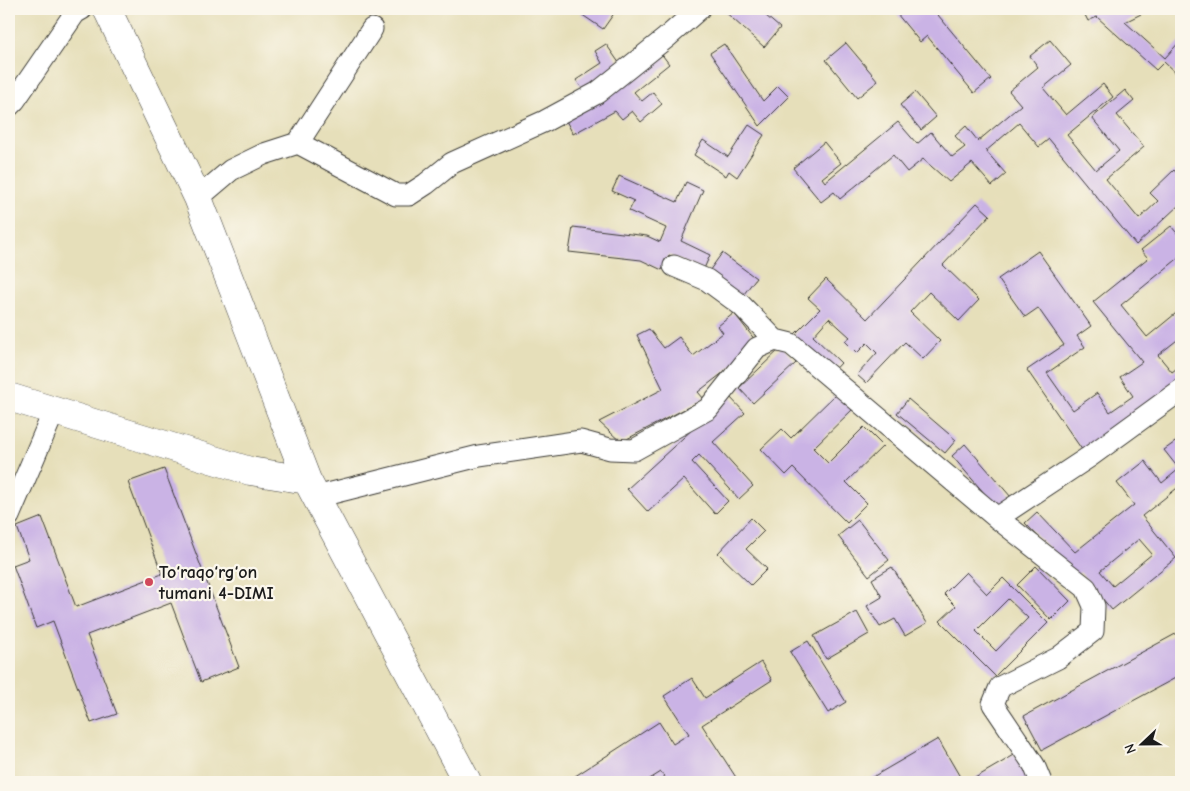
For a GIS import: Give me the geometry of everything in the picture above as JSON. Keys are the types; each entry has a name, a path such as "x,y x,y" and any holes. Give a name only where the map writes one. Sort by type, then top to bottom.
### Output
{"street":[{"path":"9,106 75,13 82,9"},
{"path":"107,9 198,198 311,488 467,782"},
{"path":"298,142 396,195 409,195 452,163 545,121 597,93 699,9"},
{"path":"198,198 231,170 264,154 298,142 372,29"},
{"path":"674,266 707,280 741,305 775,340 792,344 998,518 1086,588 1094,606 1093,631 1058,658 1000,687 994,704 1034,765 1041,782"},
{"path":"9,397 311,488 479,456 581,441 610,449 634,450 708,409 757,348 775,340"},
{"path":"998,518 1089,457 1181,390"},
{"path":"9,516 54,411"}],"building":[{"path":"584,9 617,9 603,29 581,14"},
{"path":"722,9 758,9 780,28 764,47"},
{"path":"904,9 933,9 991,79 974,93 927,36 920,42 897,14"},
{"path":"1087,9 1151,9 1125,22 1165,58 1181,40 1181,76 1164,62 1156,70 1097,17 1088,21 1083,11"},
{"path":"1050,40 1071,65 1043,88 1066,115 1103,84 1113,97 1067,135 1096,170 1119,151 1092,118 1125,90 1134,101 1117,115 1144,147 1106,179 1139,219 1158,201 1150,193 1174,170 1181,178 1181,207 1179,205 1136,245 1049,139 1039,147 1019,123 986,151 1006,174 992,186 972,163 949,182 923,159 907,172 893,155 840,199 834,192 821,202 793,168 824,142 841,163 822,178 825,182 898,122 917,144 931,132 952,157 965,147 955,136 966,126 978,141 1021,105 1009,91 1038,67 1030,56"},
{"path":"846,43 878,81 857,98 826,60"},
{"path":"606,44 624,70 586,94 576,80 602,63 595,51"},
{"path":"724,44 763,101 778,86 789,97 760,126 710,53"},
{"path":"660,52 669,64 634,92 642,101 653,92 662,104 641,122 632,111 622,119 615,111 573,134 564,117"},
{"path":"915,92 936,117 921,130 900,105"},
{"path":"749,125 764,135 737,177 729,171 726,176 694,155 703,140 728,157"},
{"path":"619,176 677,202 686,182 703,190 681,241 710,255 703,271 669,255 662,270 641,260 569,252 573,227 647,236 660,242 666,228 629,211 634,201 612,191"},
{"path":"977,203 990,215 943,265 979,300 959,321 929,292 910,312 940,341 923,359 905,342 866,383 857,375 877,353 867,343 857,353 845,341 850,337 829,318 813,336 841,363 831,374 792,337 820,309 808,298 826,279 867,319"},
{"path":"1171,226 1181,238 1181,256 1121,305 1147,337 1181,309 1181,337 1158,355 1172,372 1181,365 1181,387 1085,454 1027,370 1064,345 1038,308 1025,317 998,279 1038,251 1091,326 1077,336 1085,347 1047,373 1073,410 1097,393 1110,412 1133,396 1120,377 1142,362 1093,302 1148,258 1141,250"},
{"path":"722,253 756,278 741,298 707,274"},
{"path":"734,313 759,345 698,392 704,399 621,442 599,422 663,389 637,335 649,329 664,348 679,337 693,356 723,333 718,326"},
{"path":"782,347 796,363 753,403 739,388"},
{"path":"839,391 855,407 813,448 828,463 864,427 883,446 846,482 867,503 847,523 793,468 786,475 761,449 782,429 791,438"},
{"path":"729,396 745,413 713,442 753,486 739,499 699,455 692,462 728,501 715,514 684,479 648,512 627,489"},
{"path":"908,399 956,440 945,453 897,413"},
{"path":"1178,440 1181,444 1181,485 1142,516 1176,558 1112,610 1080,572 1076,576 1025,523 1037,512 1075,552 1134,505 1117,483 1145,461 1162,483 1179,469 1164,450","holes":["1139,539 1152,554 1113,586 1100,571"]},
{"path":"965,444 1011,497 998,509 952,456"},
{"path":"164,469 239,667 201,682 171,603 87,635 117,714 91,723 53,621 36,628 13,565 29,559 17,527 42,517 76,607 162,574 128,482"},
{"path":"751,518 764,531 746,549 767,569 751,585 718,553"},
{"path":"858,520 889,560 869,576 838,536"},
{"path":"1036,566 1070,601 1051,620 1017,585"},
{"path":"892,567 927,623 905,636 895,619 880,627 867,606 882,597 872,579"},
{"path":"966,572 987,594 1003,578 1048,623 995,676 940,621 956,606 944,594","holes":["1008,599 1028,618 996,651 976,631"]},
{"path":"857,612 869,634 826,659 814,636"},
{"path":"1181,631 1181,675 1042,750 1024,716"},
{"path":"808,641 846,702 828,713 790,652"},
{"path":"761,662 772,680 702,725 739,782 668,782 661,772 645,782 566,782 659,722 673,744 689,734 664,696 692,678 705,698"},
{"path":"938,739 963,782 864,782"},
{"path":"1016,754 1029,778 1022,782 968,782"}],"place":[{"name":"To‘raqo‘rg‘on tumani 4-DIMI","path":"149,582"}]}
